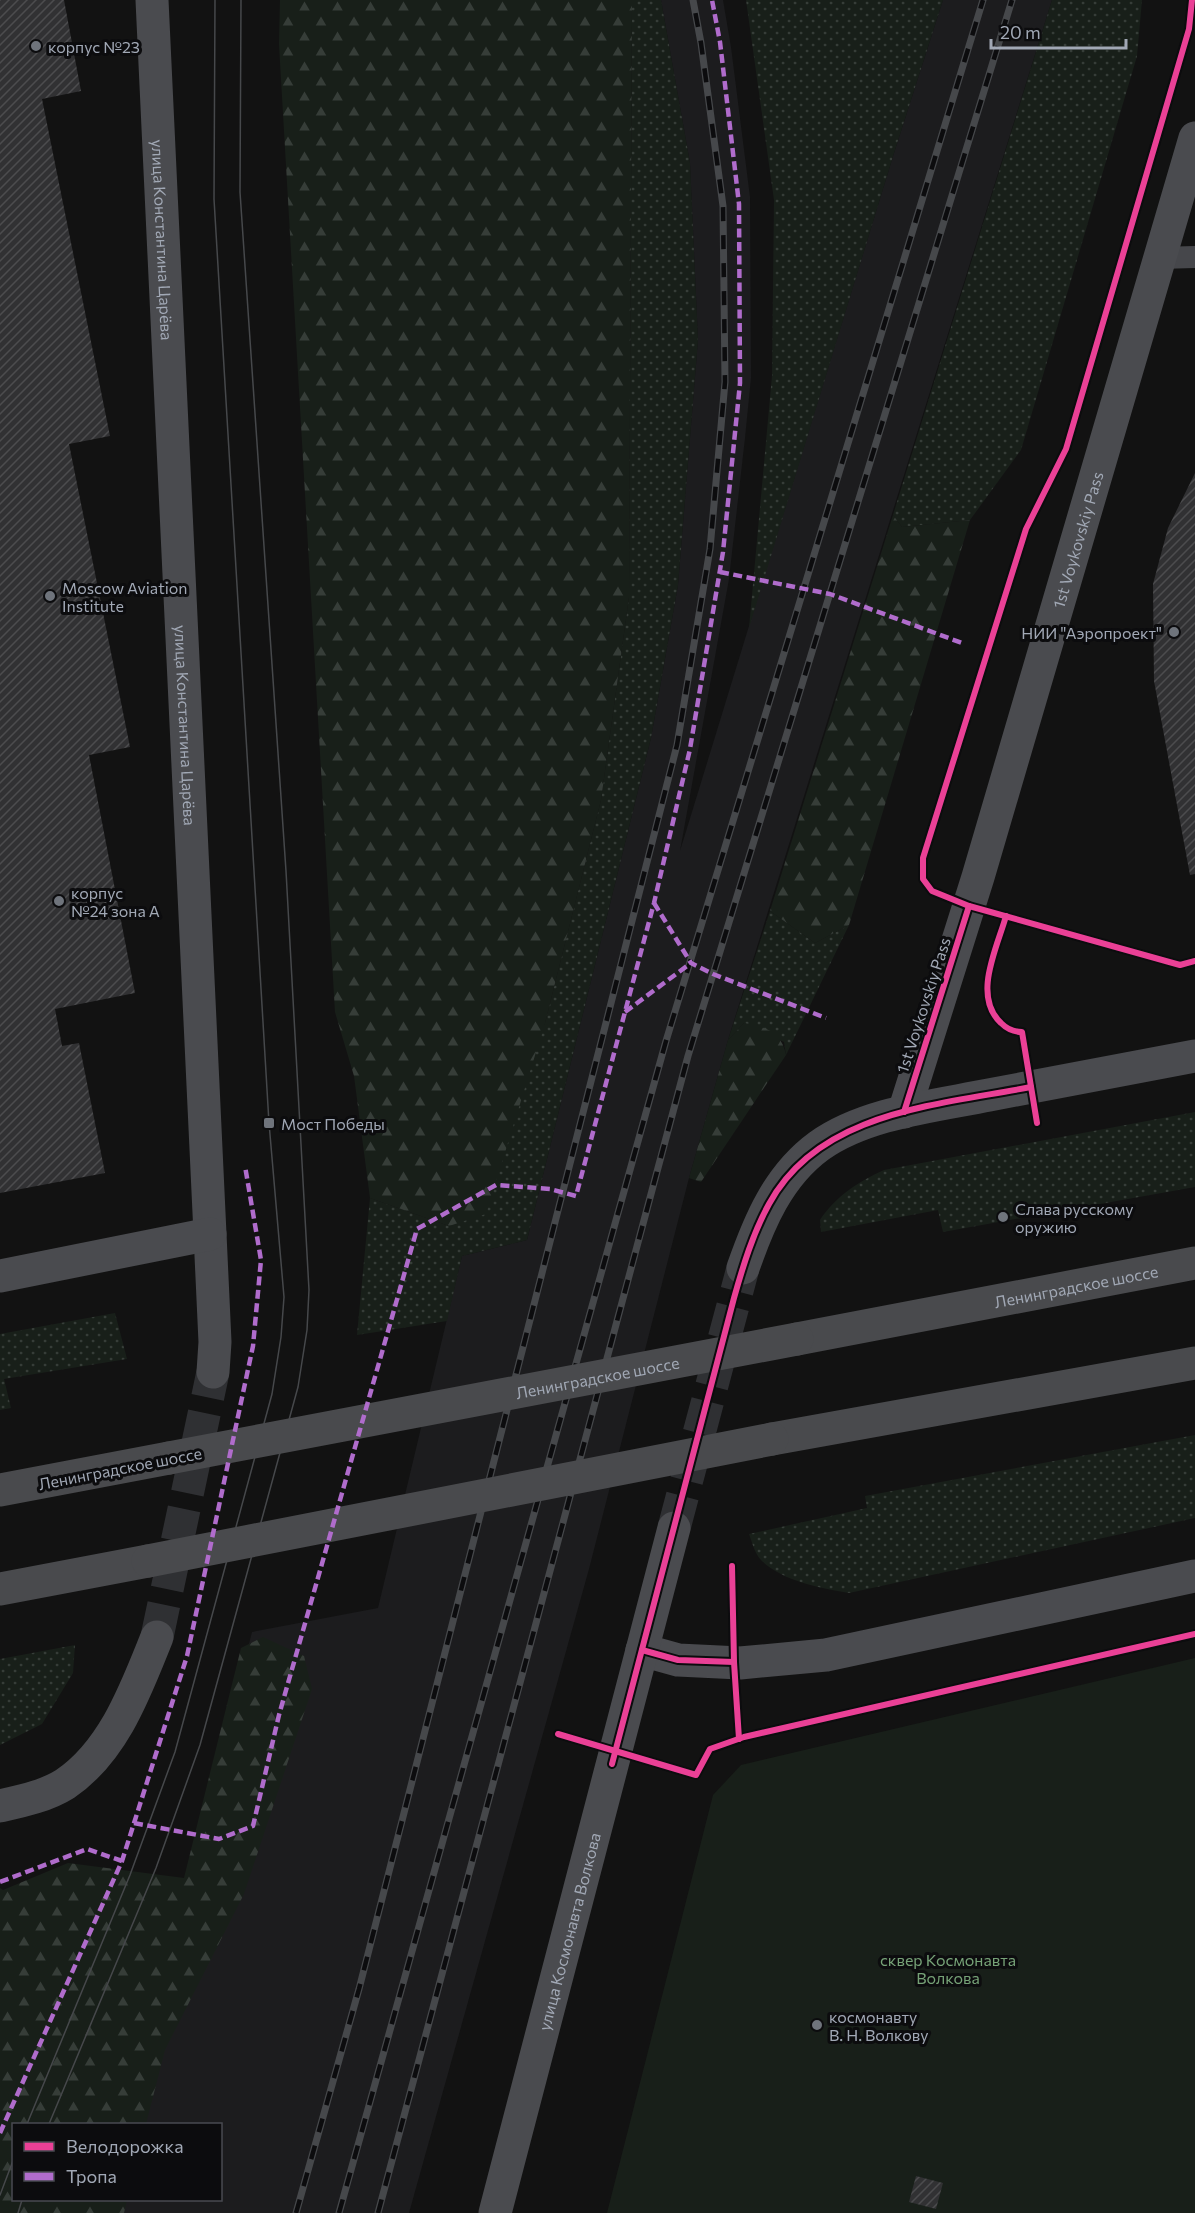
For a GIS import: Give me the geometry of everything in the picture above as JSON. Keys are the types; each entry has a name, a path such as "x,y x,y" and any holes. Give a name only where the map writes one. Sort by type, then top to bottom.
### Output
{"main road":[{"name":"Ленинградское шоссе","path":"0,1490 1195,1263"},
{"path":"0,1589 772,1439 1195,1364"}],"street":[{"name":"улица Константина Царёва","path":"152,0 215,1342 213,1372"},
{"name":"1st Voykovskiy Pass","path":"904,1112 975,886 1195,138"},
{"path":"743,1268 769,1203 791,1172 819,1146 848,1130 904,1112 1195,1056"},
{"path":"0,1276 210,1234"},
{"name":"улица Космонавта Волкова","path":"495,2213 674,1528"},
{"path":"642,1650 678,1660 734,1662 775,1661 826,1655 1195,1576"},
{"path":"0,1806 38,1797 64,1785 84,1769 107,1741 129,1704 157,1637"}],"lane":[{"path":"1159,258 1195,257"}],"shaded area":[{"path":"661,0 723,0 750,197 751,378 729,579 680,851 943,0 1052,0 728,1040 689,1178 589,1569 409,2213 104,2213 107,2201 222,2201 222,2123 127,2123 252,1632 378,1608 462,1256 527,1240 651,738 678,585 698,340 690,163"}],"green space":[{"path":"280,0 632,0 629,597 601,800 545,1023 486,1214 449,1226 370,1198 354,1076 335,1012 279,44"},
{"path":"632,0 661,0 690,163 698,340 678,585 651,738 527,1240 462,1256 447,1321 357,1335 370,1198 449,1226 545,1023 601,800 629,597"},
{"path":"746,0 943,0 749,628 772,376 774,200"},
{"path":"1052,0 1142,0 1137,56 1021,450 970,520 902,527 893,515"},
{"path":"893,515 902,527 970,520 849,925 815,943 770,911"},
{"path":"770,911 815,943 849,925 786,1055 784,1042 744,1023 728,1040"},
{"path":"744,1023 759,1026 776,1035 786,1055 701,1182 689,1178 728,1040"},
{"path":"1195,1112 1195,1187 943,1232 938,1210 821,1232 820,1220 840,1197 884,1170"},
{"path":"115,1313 127,1359 4,1379 11,1408 0,1410 0,1334"},
{"path":"1195,1435 1195,1518 849,1593 814,1586 780,1573 759,1557 749,1534 867,1508 865,1496"},
{"path":"263,1637 304,1656 312,1689 244,1894 165,2050 146,2123 12,2123 12,2201 127,2201 124,2213 0,2213 0,1888 3,1890 68,1863 184,1878 241,1648"},
{"path":"75,1645 73,1673 42,1724 0,1745 0,1659"},
{"name":"сквер Космонавта Волкова","path":"1195,1658 1195,2213 607,2213 713,1795 741,1765"}],"building":[{"name":"Moscow Aviation Institute","path":"0,0 64,0 81,91 42,99 110,436 69,444 130,747 89,755 135,993 55,1009 62,1046 79,1043 105,1173 0,1193"},
{"name":"НИИ \"Аэропроект\"","path":"1195,473 1195,874 1190,875 1154,681 1153,584 1168,528"},
{"path":"916,2176 943,2183 936,2209 909,2202"}],"tunnel":[{"path":"674,1528 743,1268"},
{"path":"157,1637 213,1372"}],"tram line":[{"path":"27,2123 130,1875 175,1752 272,1394 281,1337 284,1297 269,1123 214,199 215,0"},
{"path":"49,2123 156,1868 200,1745 298,1387 307,1330 309,1290 286,871 240,192 241,0"},
{"path":"0,2195 12,2163"},
{"path":"18,2213 22,2201"}],"railway":[{"path":"296,2213 359,1989 677,745 710,549 725,382 723,206 693,0"},
{"path":"339,2213 666,1041 983,0"},
{"path":"378,2213 688,1056 1012,0"}],"marked path":[{"path":"134,1823 219,1839 253,1826 279,1715 417,1229 496,1185 550,1189 576,1196 654,903 690,749 723,552 740,383 739,204 720,42 712,0"},
{"path":"720,572 830,594 962,643"},
{"path":"654,903 691,963 713,974 826,1018"},
{"path":"625,1012 691,963"},
{"path":"0,2133 122,1861 187,1656 253,1346 261,1260 245,1166"},
{"path":"0,1882 87,1849 122,1861"}],"cycle path":[{"path":"1192,0 1189,29 1066,449 1026,529 923,858 923,879 932,891 969,906 1180,965 1195,961"},
{"path":"904,1112 969,906"},
{"path":"1006,916 989,971 988,999 1001,1023 1010,1030 1022,1032 1037,1123"},
{"path":"612,1764 734,1298 753,1238 769,1204 791,1173 818,1149 850,1131 884,1117 921,1107 1031,1087"},
{"path":"732,1566 734,1662 739,1739"},
{"path":"558,1734 696,1775 710,1749 744,1737 1195,1634"},
{"path":"642,1650 678,1660 734,1662"}],"place":[{"name":"корпус №23","path":"36,46"},
{"name":"Moscow Aviation Institute","path":"50,596"},
{"name":"НИИ \"Аэропроект\"","path":"1174,632"},
{"name":"корпус №24 зона А","path":"59,901"},
{"name":"Мост Победы","path":"269,1123"},
{"name":"Слава русскому оружию","path":"1003,1217"},
{"name":"космонавту В. Н. Волкову","path":"817,2025"}]}
